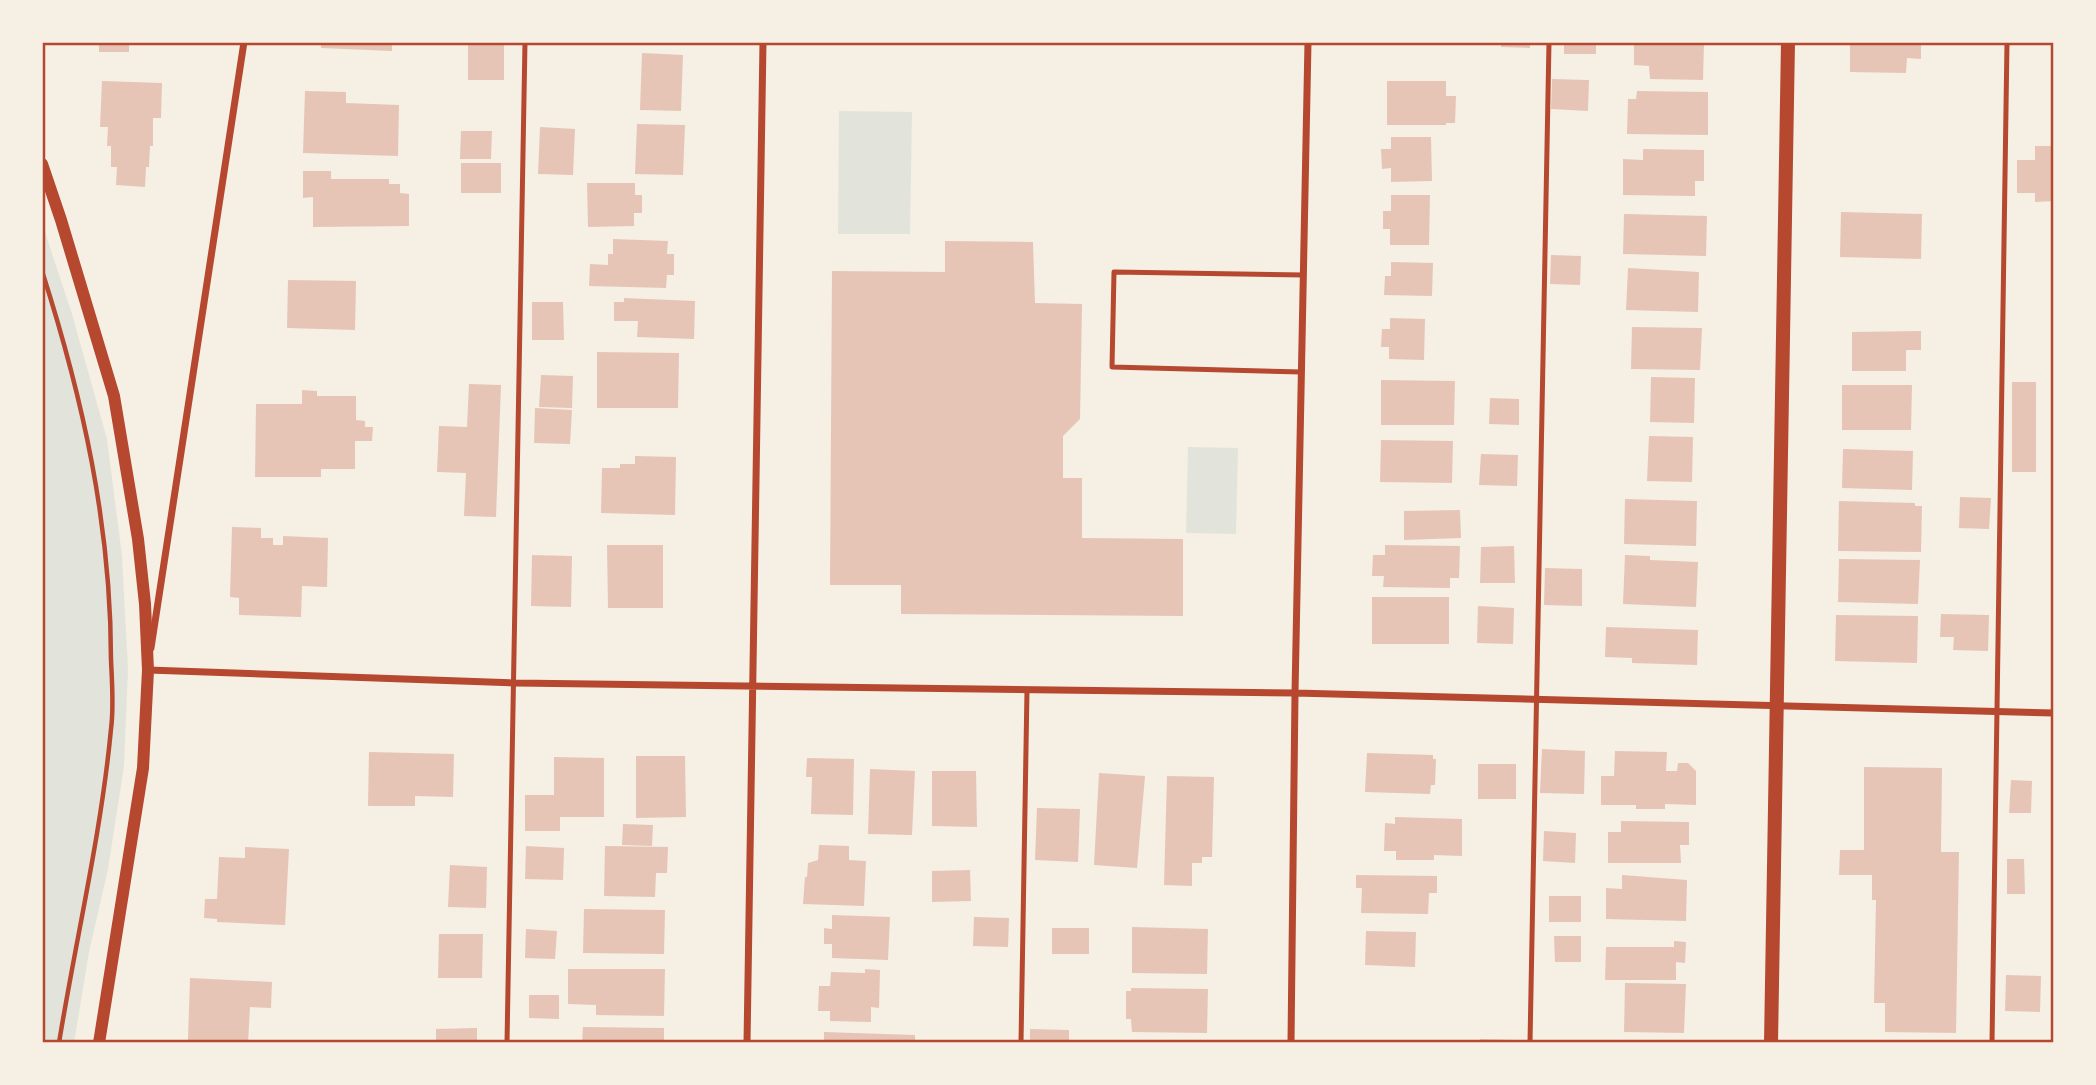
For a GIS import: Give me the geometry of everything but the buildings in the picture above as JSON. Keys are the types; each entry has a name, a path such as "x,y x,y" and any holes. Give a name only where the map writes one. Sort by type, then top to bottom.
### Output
{"main road":[{"path":"1771,1043 1788,42"}],"street":[{"path":"148,670 244,42"},
{"path":"747,1043 763,42"},
{"path":"1291,1043 1308,42"},
{"path":"42,164 114,396 138,539 145,604 148,670 143,768 99,1043"},
{"path":"148,670 515,683 1295,693 2054,713"}],"lane":[{"path":"507,1043 525,42"},
{"path":"1530,1043 1549,42"},
{"path":"1992,1043 2007,42"},
{"path":"1302,372 1112,367 1112,340 1114,272 1304,275"},
{"path":"1021,1043 1027,690"}],"path":[{"path":"42,271 69,355 96,478 111,602 112,726 96,849 59,1043"}],"shaded area":[{"path":"839,111 912,112 910,234 838,234"},
{"path":"42,223 72,314 107,439 122,556 128,669 124,766 108,869 89,952 74,1043 42,1043"},
{"path":"1188,447 1238,448 1236,534 1186,533"}]}
